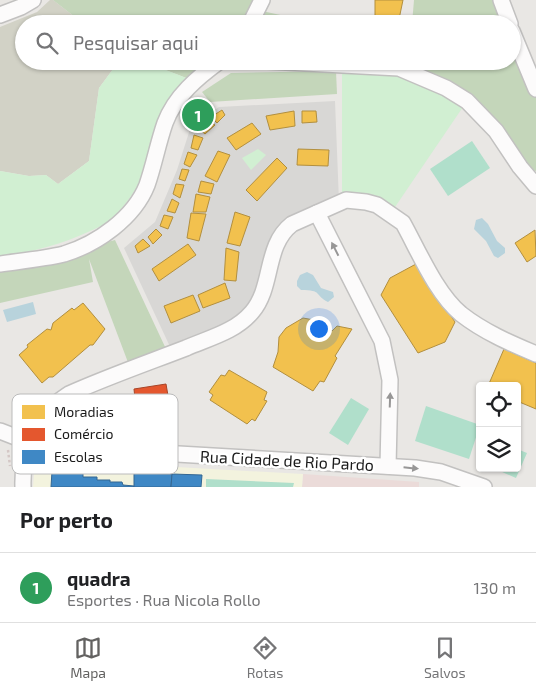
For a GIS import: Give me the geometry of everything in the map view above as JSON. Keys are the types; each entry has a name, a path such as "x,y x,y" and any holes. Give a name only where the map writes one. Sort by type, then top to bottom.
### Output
{"street":[{"path":"0,15 21,7 32,0"},
{"path":"254,15 262,0"},
{"path":"501,0 507,15"},
{"path":"521,53 536,89"},
{"path":"0,264 65,253 84,245 113,228 135,207 146,187 166,121 178,100 188,87 209,70"},
{"path":"405,70 446,88 467,101 496,131 520,167 536,186"},
{"path":"69,394 241,324 254,309 266,288 273,251 285,230 292,224 346,200 377,205 396,217 403,223 442,292 460,313 501,339 536,354"},
{"path":"317,213 382,341 390,380 388,466"},
{"name":"Rua Cidade de Rio Pardo","path":"0,431 12,436"},
{"name":"Rua Cidade de Rio Pardo","path":"178,454 388,466 441,472 484,487"},
{"path":"23,487 24,474"}],"shaded area":[{"path":"50,0 53,0 72,15 30,15 37,12"},
{"path":"53,0 256,0 248,15 72,15"},
{"path":"414,0 501,0 507,15 413,15"},
{"path":"262,11 280,15 260,15"},
{"path":"15,21 15,70 112,70 99,88 89,161 58,184 46,175 29,176 0,171 0,27"},
{"path":"521,50 536,84 536,171 520,167 446,88 327,70 521,70"},
{"path":"166,70 199,70 189,79"},
{"path":"336,71 337,94 210,102 202,92 231,73"},
{"path":"335,101 339,202 284,226 251,311 172,351 124,248 155,222 177,170 191,126 219,107"},
{"path":"115,240 167,351 129,365 89,259 93,282 0,303 0,271"},
{"path":"178,467 303,474 302,487 33,487 34,474 178,474"},
{"path":"303,474 419,482 419,487 302,487"}],"green space":[{"path":"112,70 166,70 189,79 143,178 118,212 105,224 77,237 34,250 0,257 0,171 29,176 46,175 58,184 89,161 99,88"},
{"path":"342,70 403,70 467,101 393,210 342,202"},
{"path":"203,103 211,109 192,128 185,121"},
{"path":"472,141 490,168 448,196 430,169"},
{"path":"258,149 266,155 251,170 242,158"},
{"path":"351,398 369,409 348,445 329,433"},
{"path":"426,406 476,424 476,437 469,459 415,441"},
{"path":"521,451 527,453 521,467"},
{"path":"502,472 519,472 516,478"},
{"path":"206,479 294,483 293,487 206,487"}],"water":[{"path":"482,218 488,224 497,241 505,248 505,253 498,258 494,256 486,241 474,229 476,220"},
{"path":"307,272 313,275 321,288 333,292 334,297 328,302 316,292 301,290 297,286 297,281 300,275"},
{"path":"33,302 36,314 7,322 3,310"}],"building: Moradias":[{"path":"375,0 403,0 400,15 375,15"},
{"path":"222,110 225,115 217,123 211,117"},
{"path":"294,111 295,126 270,130 266,116"},
{"path":"302,111 316,111 317,122 302,123"},
{"path":"207,120 215,125 205,134 198,128"},
{"path":"252,123 261,134 236,150 227,138"},
{"path":"194,135 203,138 198,150 191,148"},
{"path":"298,149 329,150 328,166 297,165"},
{"path":"218,151 230,155 217,182 205,176"},
{"path":"188,152 197,155 190,167 184,164"},
{"path":"277,158 287,168 257,201 246,190"},
{"path":"182,169 189,170 185,181 179,179"},
{"path":"201,181 214,184 211,194 198,192"},
{"path":"176,184 184,185 180,198 173,194"},
{"path":"196,194 210,197 206,212 193,212"},
{"path":"172,199 179,203 175,213 167,211"},
{"path":"235,212 250,217 240,246 227,243"},
{"path":"191,213 206,214 199,241 187,238"},
{"path":"164,215 173,217 168,229 160,226"},
{"path":"156,229 162,235 153,244 148,237"},
{"path":"535,230 536,256 527,262 515,243"},
{"path":"143,239 150,246 138,253 135,246"},
{"path":"188,244 196,255 159,281 152,269"},
{"path":"226,248 239,252 236,281 224,280"},
{"path":"416,264 455,322 445,342 418,353 381,295 390,278"},
{"path":"225,283 230,298 203,308 198,295"},
{"path":"193,295 200,311 171,323 164,306"},
{"path":"83,303 105,329 93,345 90,345 53,377 49,377 42,383 19,355 28,347 27,345 47,329 51,330 53,323 72,308 74,310"},
{"path":"303,318 314,320 332,331 337,326 352,329 335,356 337,358 324,382 320,381 313,391 273,367 278,352 279,337 286,328"},
{"path":"504,349 536,363 536,409 521,403 521,382 490,382"},
{"path":"229,370 267,392 264,400 267,401 255,421 252,419 247,424 210,400 213,395 209,392 221,375 225,376"}],"building: Comércio":[{"path":"166,384 168,394 134,394 134,389"}],"building: Escolas":[{"path":"52,474 83,474 83,477 97,477 97,480 110,480 110,482 122,482 123,485 134,486 134,487 51,487"},
{"path":"134,474 172,474 171,487 134,487"},
{"path":"172,474 202,475 201,487 171,487"}],"place":[{"name":"quadra","path":"198,115"}]}
